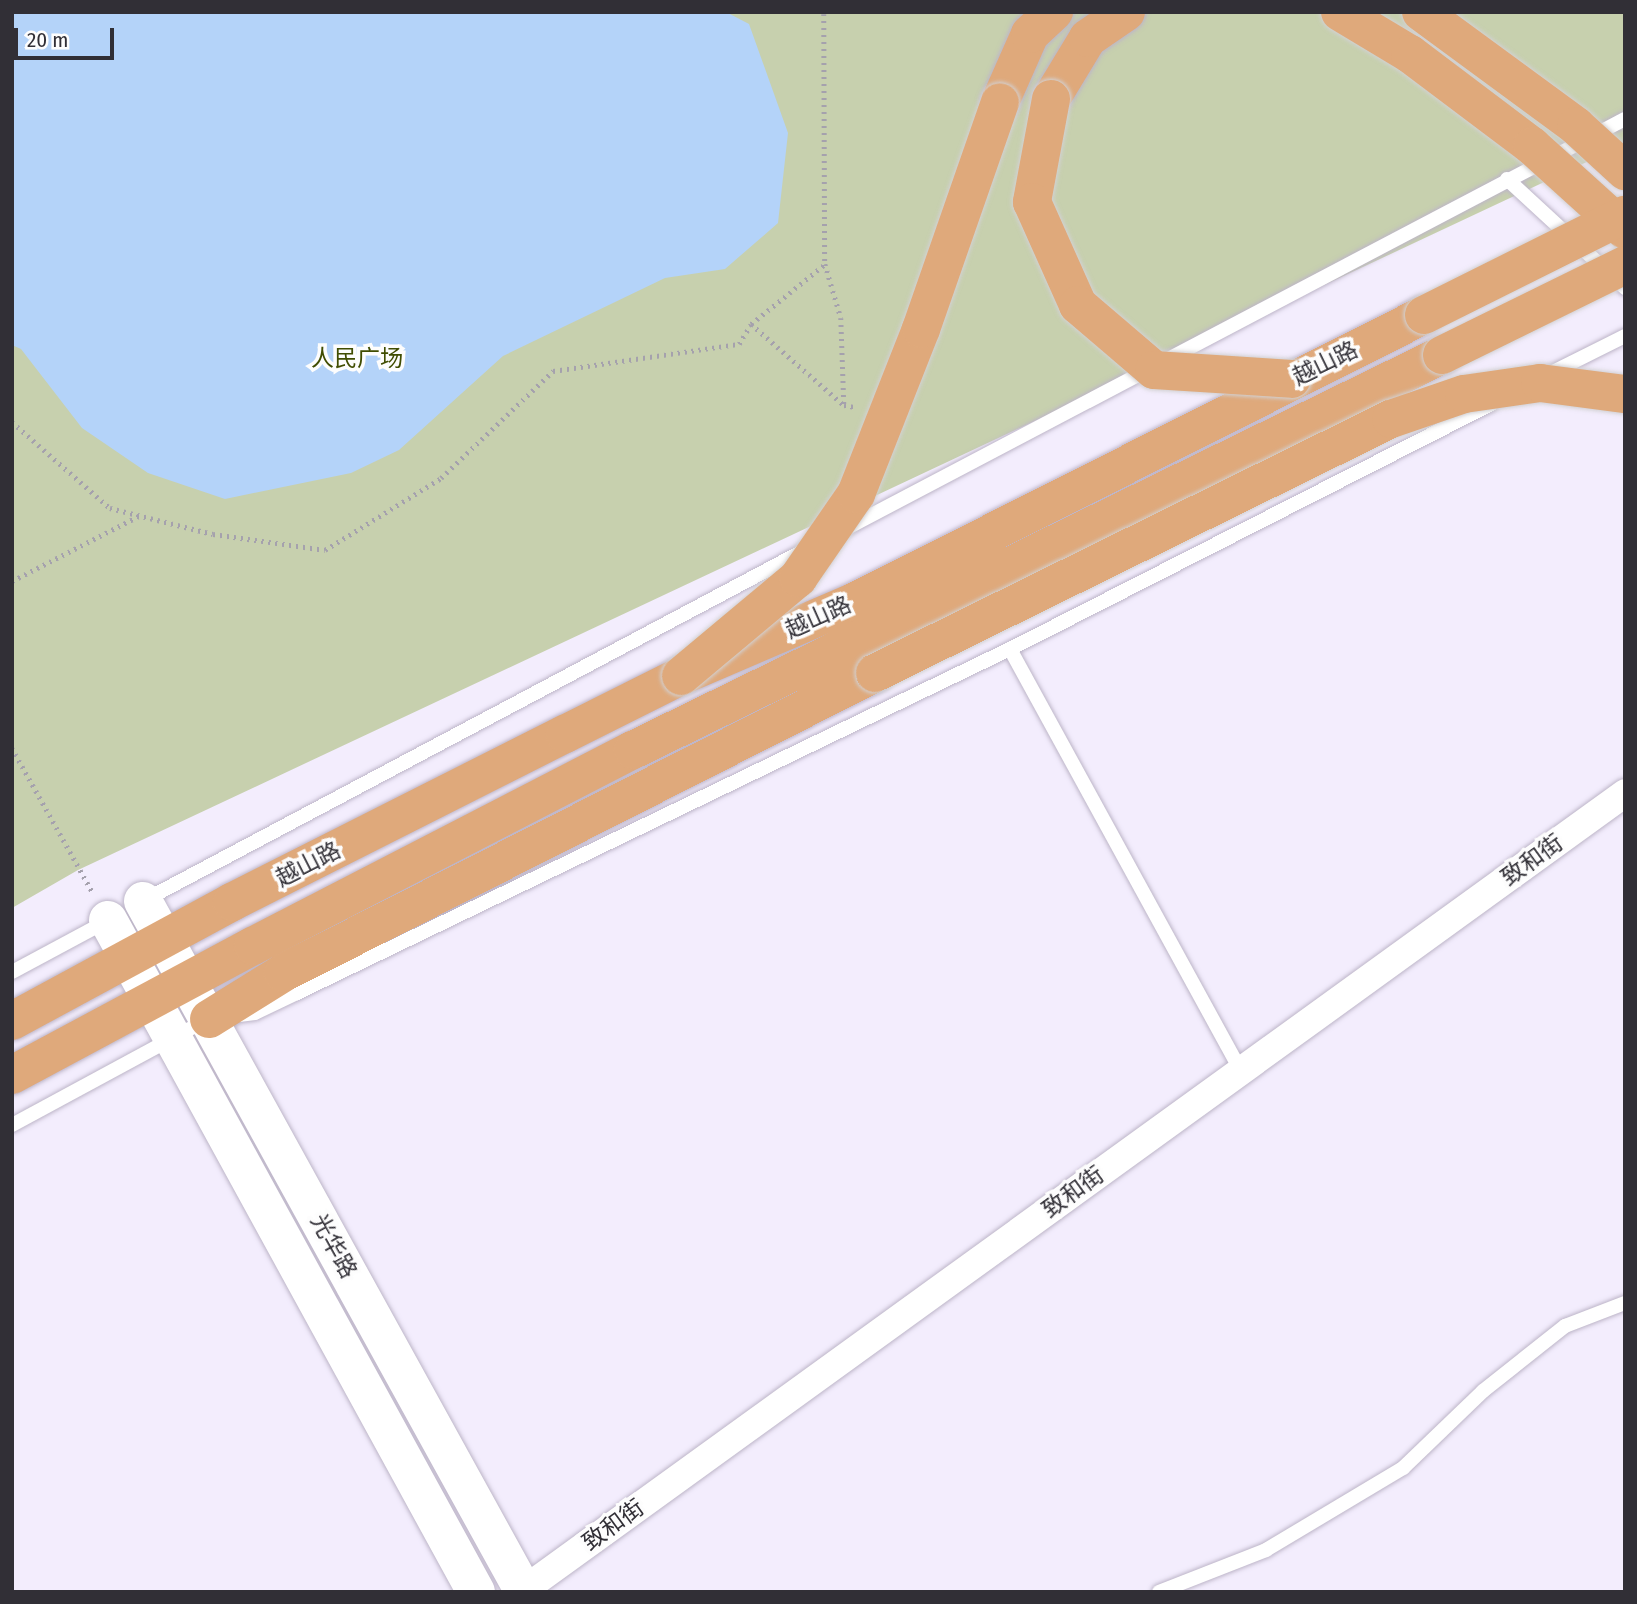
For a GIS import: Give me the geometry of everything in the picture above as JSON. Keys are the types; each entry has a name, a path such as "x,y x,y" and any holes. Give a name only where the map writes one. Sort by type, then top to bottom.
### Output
{"main road":[{"path":"681,676 798,578 856,494 921,329 999,102 1030,34 1054,12"},
{"path":"1126,12 1088,38 1051,99 1032,202 1078,305 1154,370 1292,379"},
{"path":"1340,12 1410,54 1532,146 1625,230"},
{"path":"1422,12 1576,126 1625,171"},
{"name":"越山路","path":"12,1021 232,902 681,676 854,602 1292,379 1625,215"},
{"name":"越山路","path":"189,982 253,946 633,750 1625,265"},
{"path":"209,1019 283,973 875,673 1391,419 1464,394 1541,383 1625,394"},
{"name":"光华路","path":"125,911 164,938 523,1591"},
{"name":"光华路","path":"125,911 127,957 476,1592"},
{"path":"12,1075 189,982"}],"street":[{"name":"致和街","path":"523,1591 1625,793"}],"lane":[{"path":"12,972 1507,179 1625,119"},
{"path":"1507,179 1625,288"},
{"path":"12,1125 209,1019 255,1013 1010,649 1625,336"},
{"path":"1010,649 1241,1071"},
{"path":"1158,1592 1266,1550 1403,1468 1483,1391 1565,1326 1625,1303"}],"path":[{"path":"824,14 825,264 841,318 844,405"},
{"path":"12,422 110,508 213,534 325,550 441,478 553,371 739,344 751,324 825,264"},
{"path":"751,324 844,405 887,415"},
{"path":"12,581 140,516"},
{"path":"12,748 125,911"}],"green space":[{"name":"人民广场","path":"12,12 1625,12 1625,144 78,870 12,908"}],"water":[{"path":"12,12 726,12 749,24 788,133 778,223 725,269 665,278 503,356 399,450 351,473 225,499 148,473 82,428 21,349 12,345"}]}
